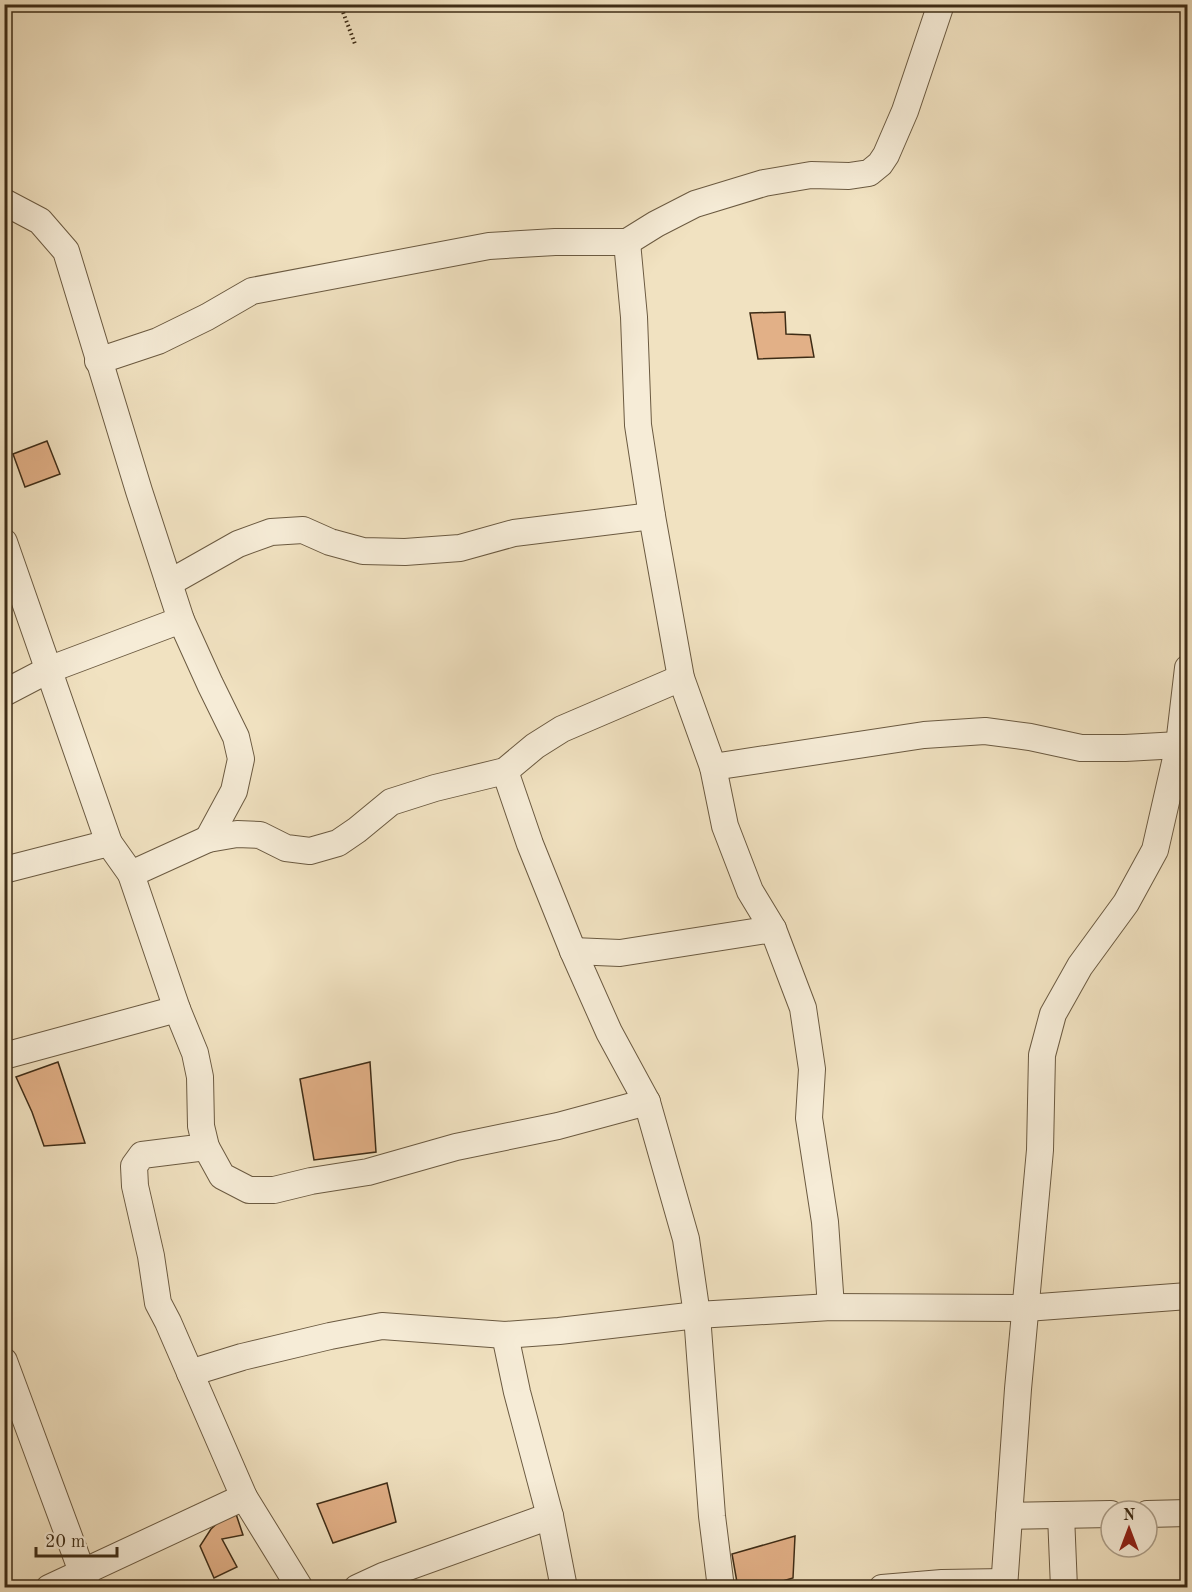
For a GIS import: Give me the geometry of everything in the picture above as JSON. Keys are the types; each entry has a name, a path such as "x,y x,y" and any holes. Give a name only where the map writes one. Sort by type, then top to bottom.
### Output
{"street":[{"path":"98,361 158,340 207,317 252,291 489,246 555,242 627,242 695,204 764,183 811,175 849,176 869,173 880,164 886,155 905,111 941,4"},
{"path":"4,202 40,221 66,251 98,361 180,620 236,736 241,759 234,791 208,839"},
{"path":"627,242 634,317 638,425 681,678 713,767 725,826 750,891 773,929 803,1008 812,1069 809,1118 825,1222 831,1307"},
{"path":"169,584 238,543 271,532 303,531 330,542 363,551 405,552 460,548 514,533 652,516"},
{"path":"4,543 109,843 131,873 177,1009 195,1053 200,1077 201,1126 206,1147 222,1176 249,1191 274,1191 311,1181 368,1172 456,1147 558,1126 647,1102"},
{"path":"4,693 48,670 180,620"},
{"path":"882,1587 942,1583 1004,1585 1018,1389 1040,1150 1042,1055 1053,1014 1080,966 1126,903 1155,850 1179,745 1188,668"},
{"path":"131,873 208,839 237,834 260,835 286,848 310,851 338,843 391,802 435,788 505,771 535,746 562,729 681,678"},
{"path":"713,767 924,735 984,731 1030,737 1081,748 1179,745"},
{"path":"505,771 530,844 573,951 609,1032 647,1102 686,1239 697,1315 712,1516 721,1587"},
{"path":"4,870 109,843"},
{"path":"573,951 620,953 773,929"},
{"path":"4,1056 177,1009"},
{"path":"206,1147 142,1155 134,1166 135,1186 151,1256 158,1303 244,1497 300,1587"},
{"path":"190,1373 242,1357 382,1326 505,1335 559,1332 697,1315 831,1307 1026,1308 1188,1296"},
{"path":"505,1335 517,1392 550,1516 564,1587"},
{"path":"4,1361 85,1580"},
{"path":"49,1587 85,1580 244,1497"},
{"path":"1159,1514 1188,1513"},
{"path":"1009,1516 1099,1514"},
{"path":"1061,1515 1064,1587"},
{"path":"357,1587 550,1516"}],"path":[{"path":"340,4 355,44"}],"building":[{"path":"785,312 786,334 810,335 814,357 758,359 750,313"},
{"path":"47,441 60,474 25,487 13,454"},
{"path":"58,1062 85,1143 44,1146 16,1077"},
{"path":"370,1062 376,1152 314,1160 300,1079"},
{"path":"387,1483 396,1522 333,1543 317,1504"},
{"path":"234,1508 243,1535 222,1539 237,1567 214,1578 200,1546 211,1529"},
{"path":"795,1536 793,1578 759,1588 738,1588 732,1554"}]}
